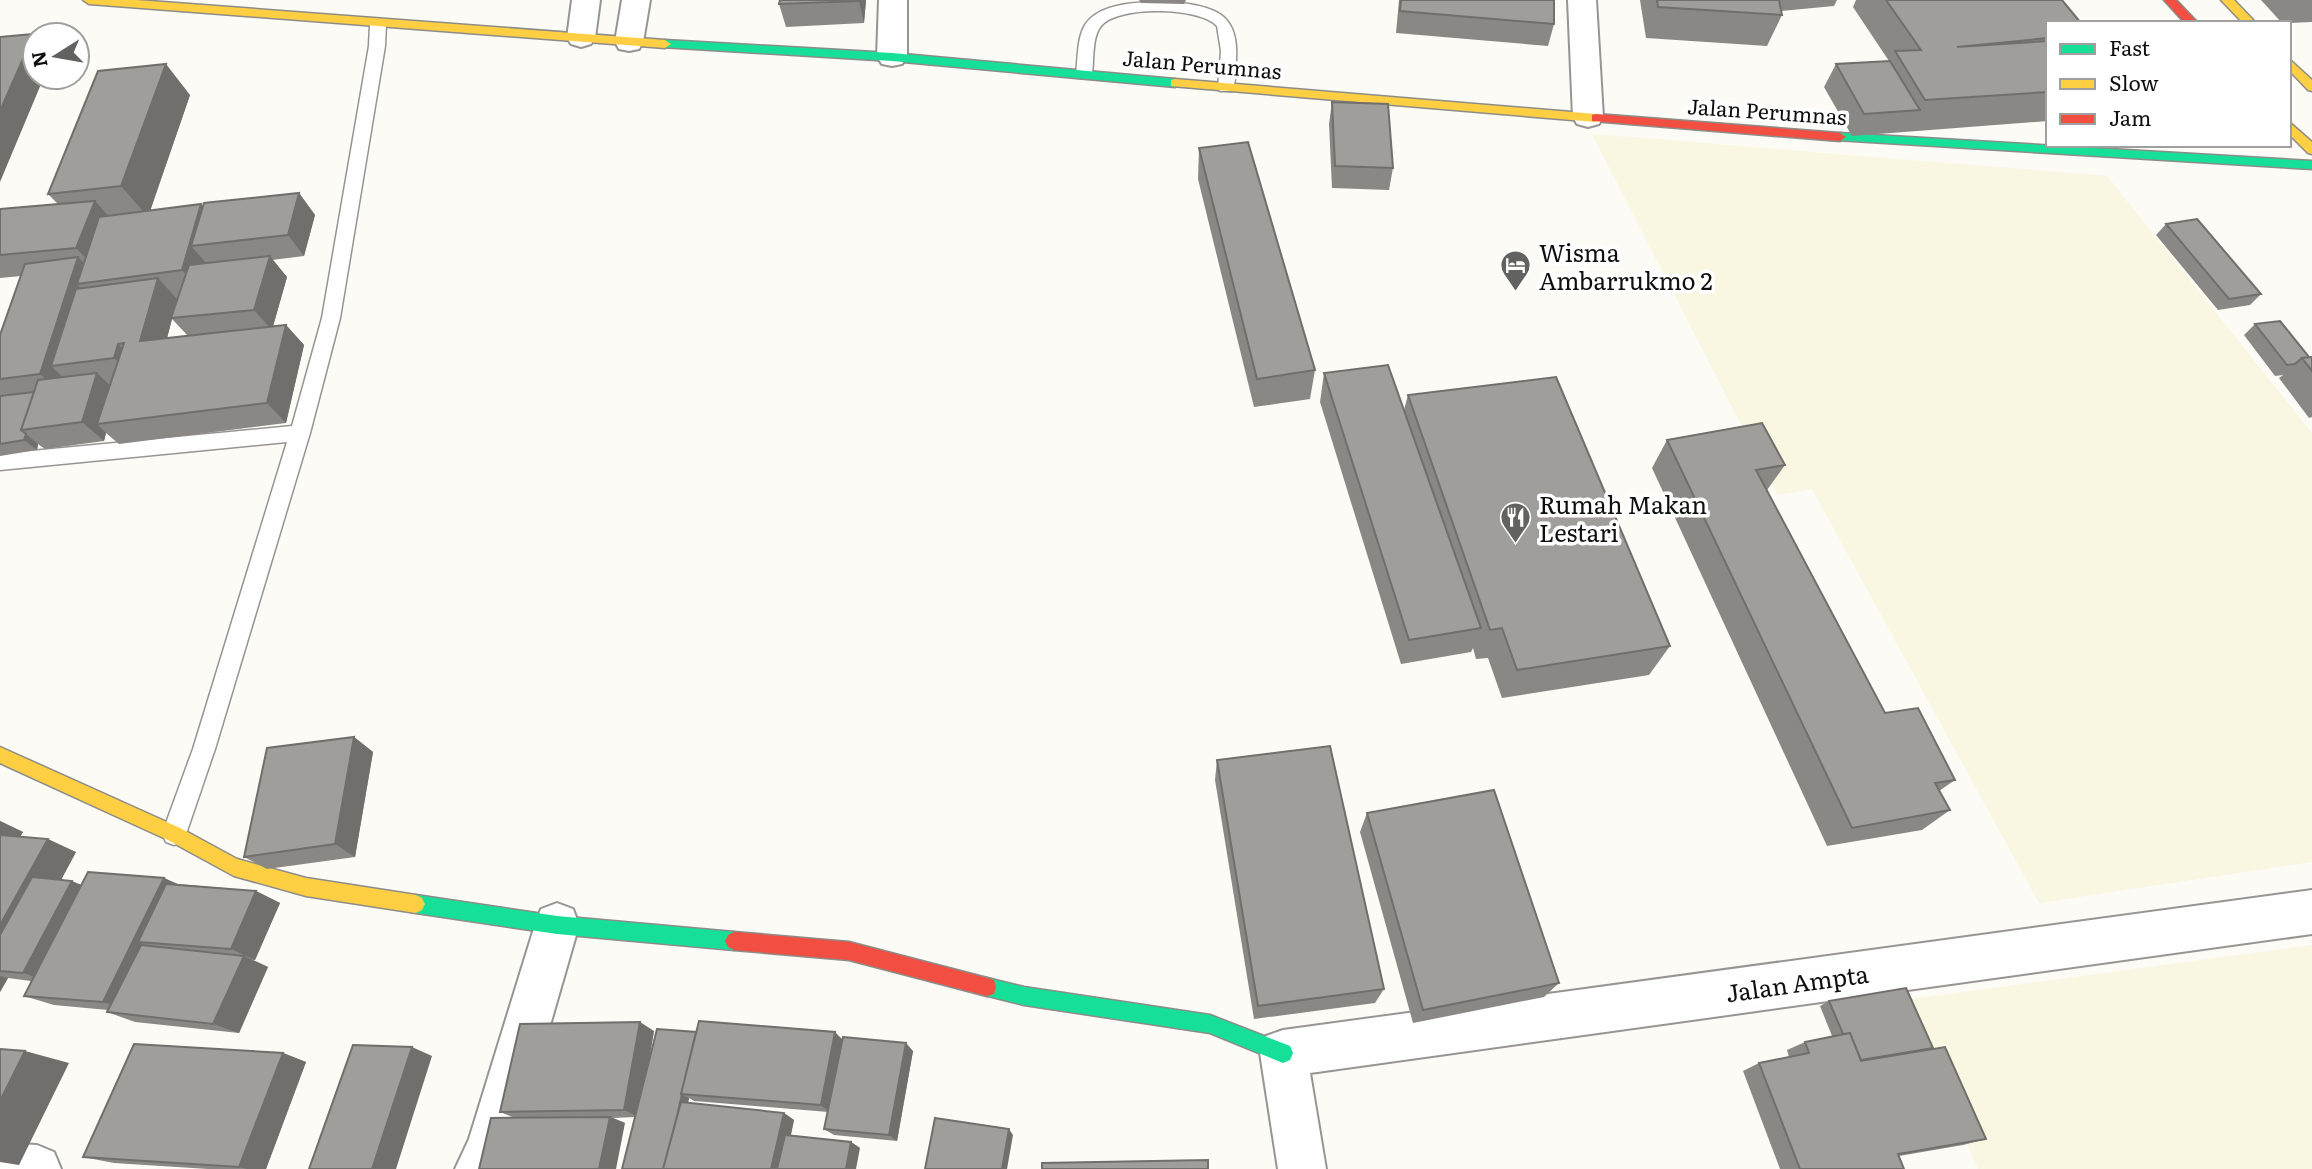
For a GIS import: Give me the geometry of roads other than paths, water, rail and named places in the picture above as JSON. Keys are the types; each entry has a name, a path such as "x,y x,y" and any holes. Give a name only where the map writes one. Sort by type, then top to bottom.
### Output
{"street":[{"name":"Jalan Perumnas","path":"89,0 206,5 378,24 629,42 892,57 1942,145 2312,165"},
{"path":"581,38 586,0"},
{"path":"629,42 636,0"},
{"path":"892,57 893,0"},
{"path":"1582,0 1588,117"},
{"path":"2171,0 2190,21"},
{"path":"2228,0 2248,21"},
{"path":"2291,65 2312,87"},
{"path":"2291,128 2312,150"},
{"path":"0,755 174,834 234,867 306,887 557,925 849,951 1024,996 1210,1024 1283,1053 1302,1169"},
{"name":"Jalan Ampta","path":"1283,1053 2312,912"},
{"path":"479,1169 490,1150 557,925"},
{"path":"0,1167 37,1169"}],"lane":[{"path":"1084,74 1092,25 1104,13 1126,7 1200,10 1219,19 1228,34 1226,87"},
{"path":"174,834 204,749 300,433 331,318 377,47 378,24"},
{"path":"0,462 300,433"}],"place":[{"name":"Wisma Ambarrukmo 2","path":"1516,292"},
{"name":"Rumah Makan Lestari","path":"1516,544"}]}
